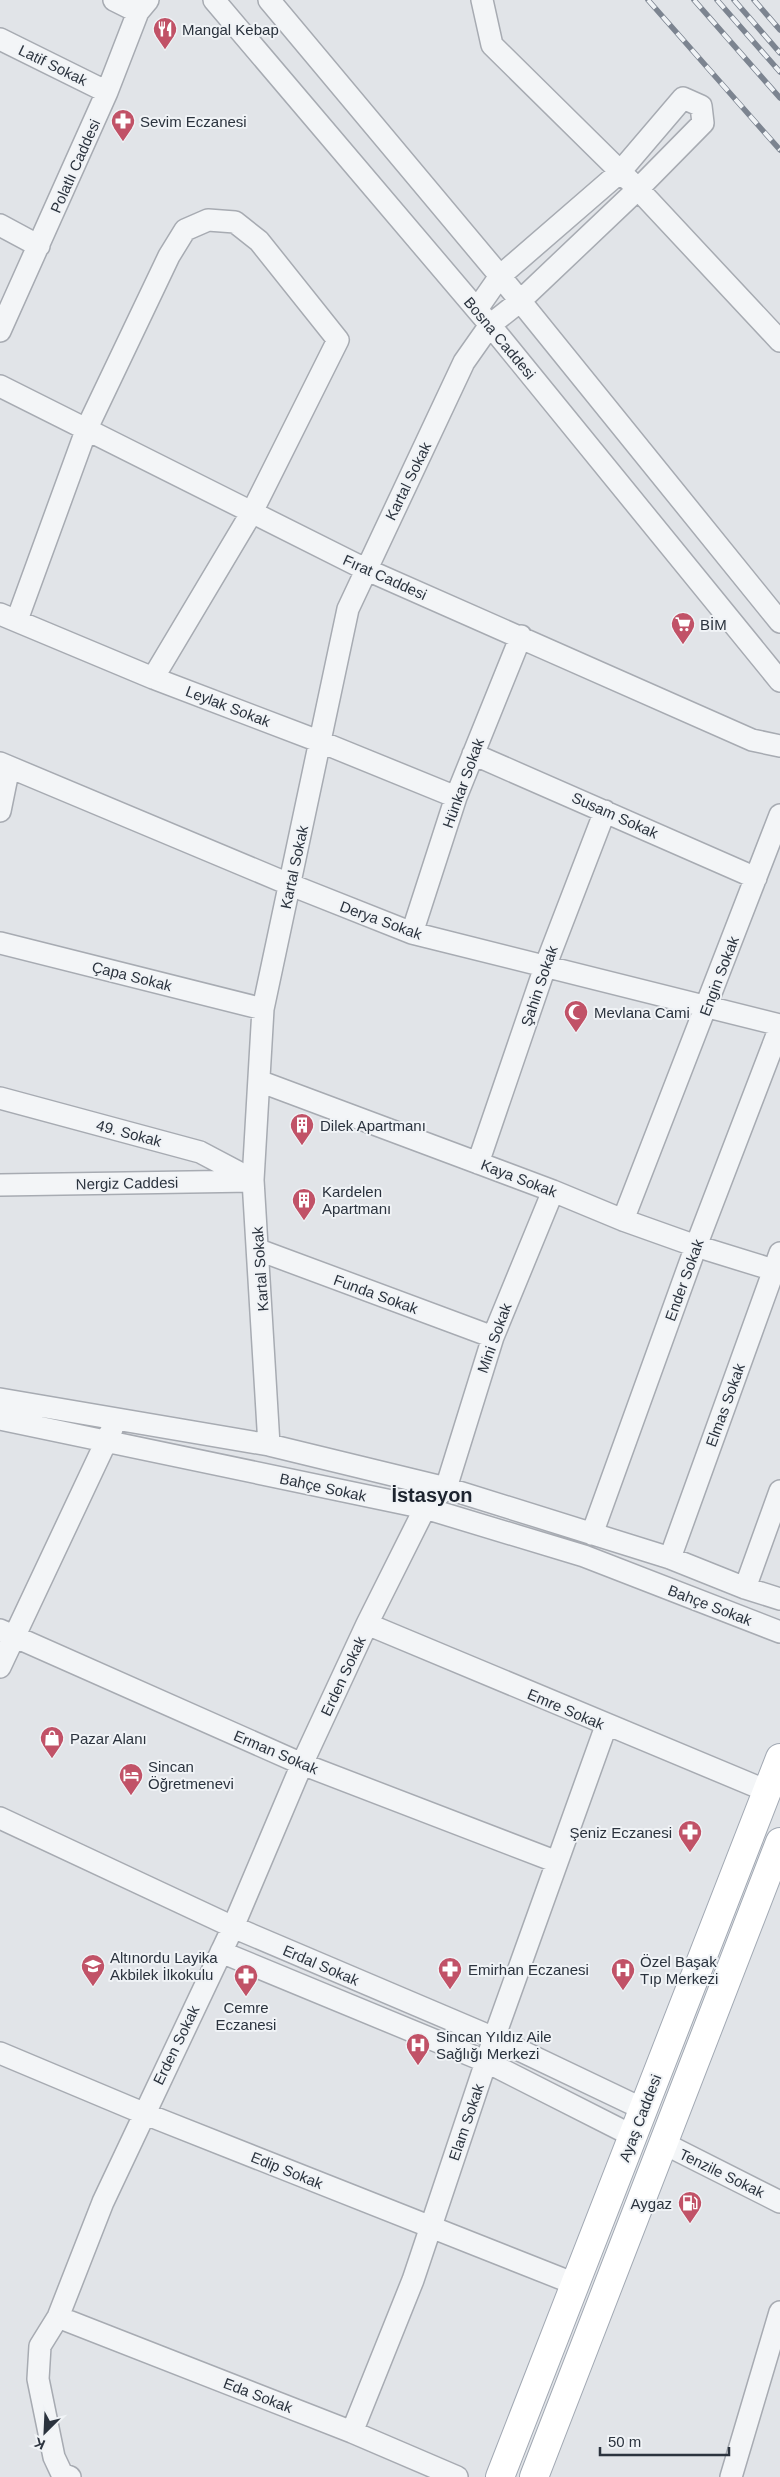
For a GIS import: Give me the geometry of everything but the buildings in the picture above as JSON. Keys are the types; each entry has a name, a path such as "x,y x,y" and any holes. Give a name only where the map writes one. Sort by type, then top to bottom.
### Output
{"main road":[{"name":"Ayaş Caddesi","path":"500,2477 780,1758"},
{"name":"Ayaş Caddesi","path":"534,2477 780,1842"}],"street":[{"path":"114,0 142,4"},
{"name":"Bosna Caddesi","path":"214,0 477,309 780,681"},
{"path":"269,0 500,276 519,302 780,622"},
{"path":"482,0 492,45 638,190 780,341"},
{"name":"Polatlı Caddesi","path":"0,331 107,92 142,4"},
{"name":"Latif Sokak","path":"0,39 107,92"},
{"name":"Kartal Sokak","path":"270,1445 254,1180 264,1009 348,610 365,569 464,362 490,325 519,302 638,190 702,123 701,106 684,98 619,173"},
{"path":"477,309 500,276 619,173"},
{"path":"9,617 87,428 168,256 185,230 208,220 236,222 259,241 338,340 252,512 153,678"},
{"path":"0,225 39,246"},
{"name":"Fırat Caddesi","path":"0,386 365,569 521,636 752,740 780,746"},
{"name":"Leylak Sokak","path":"9,617 153,678 456,797"},
{"name":"Hünkar Sokak","path":"412,933 456,797 521,636"},
{"name":"Susam Sokak","path":"473,754 756,878"},
{"path":"0,811 4,765"},
{"name":"Derya Sokak","path":"4,765 291,885 412,933 780,1026"},
{"name":"Şahin Sokak","path":"478,1163 545,967 605,811"},
{"name":"Engin Sokak","path":"623,1220 707,1008 780,815"},
{"name":"Çapa Sokak","path":"0,943 264,1009"},
{"name":"Ender Sokak","path":"592,1534 696,1246 780,1026"},
{"name":"Kaya Sokak","path":"259,1082 696,1246 778,1265"},
{"name":"49. Sokak","path":"0,1098 200,1152 254,1180"},
{"name":"Nergiz Caddesi","path":"0,1185 254,1180"},
{"name":"Mini Sokak","path":"446,1488 492,1337 553,1191"},
{"name":"Funda Sokak","path":"259,1250 492,1337"},
{"name":"Elmas Sokak","path":"670,1558 778,1265"},
{"name":"Bahçe Sokak","path":"0,1399 270,1445 446,1488 670,1558 745,1588 780,1599"},
{"name":"Bahçe Sokak","path":"0,1419 425,1508 584,1556 780,1632"},
{"path":"0,1667 8,1632 116,1420"},
{"name":"Erden Sokak","path":"70,2477 62,2474 54,2457 38,2379 40,2346 58,2317 103,2202 143,2113 233,1927 302,1764 367,1624 425,1508 446,1488"},
{"path":"745,1588 780,1491"},
{"name":"Emre Sokak","path":"367,1624 767,1792"},
{"name":"Erman Sokak","path":"8,1632 302,1764 557,1862"},
{"name":"Elam Sokak","path":"352,2432 414,2280 430,2226 494,2038 606,1726"},
{"name":"Erdal Sokak","path":"0,1818 233,1927 494,2038 643,2109"},
{"path":"221,1952 487,2062 632,2136"},
{"name":"Edip Sokak","path":"0,2053 143,2113 575,2284"},
{"name":"Tenzile Sokak","path":"663,2143 780,2202"},
{"path":"736,2474 780,2312"},
{"name":"Eda Sokak","path":"58,2317 352,2432 457,2477"}],"railway":[{"path":"648,0 780,150"},
{"path":"694,0 780,98"},
{"path":"717,0 780,72"},
{"path":"734,0 780,53"},
{"path":"754,0 780,30"}],"place":[{"name":"Mangal Kebap","path":"165,50"},
{"name":"Sevim Eczanesi","path":"123,142"},
{"name":"BİM","path":"683,645"},
{"name":"Mevlana Cami","path":"576,1033"},
{"name":"Dilek Apartmanı","path":"302,1146"},
{"name":"Kardelen Apartmanı","path":"304,1221"},
{"name":"Pazar Alanı","path":"52,1759"},
{"name":"Sincan Öğretmenevi","path":"131,1796"},
{"name":"Şeniz Eczanesi","path":"690,1853"},
{"name":"Altınordu Layika Akbilek İlkokulu","path":"93,1987"},
{"name":"Emirhan Eczanesi","path":"450,1990"},
{"name":"Özel Başak Tıp Merkezi","path":"623,1991"},
{"name":"Cemre Eczanesi","path":"246,1997"},
{"name":"Sincan Yıldız Aile Sağlığı Merkezi","path":"418,2066"},
{"name":"Aygaz","path":"690,2224"}],"district":[{"name":"İstasyon","path":"432,1495"}]}
